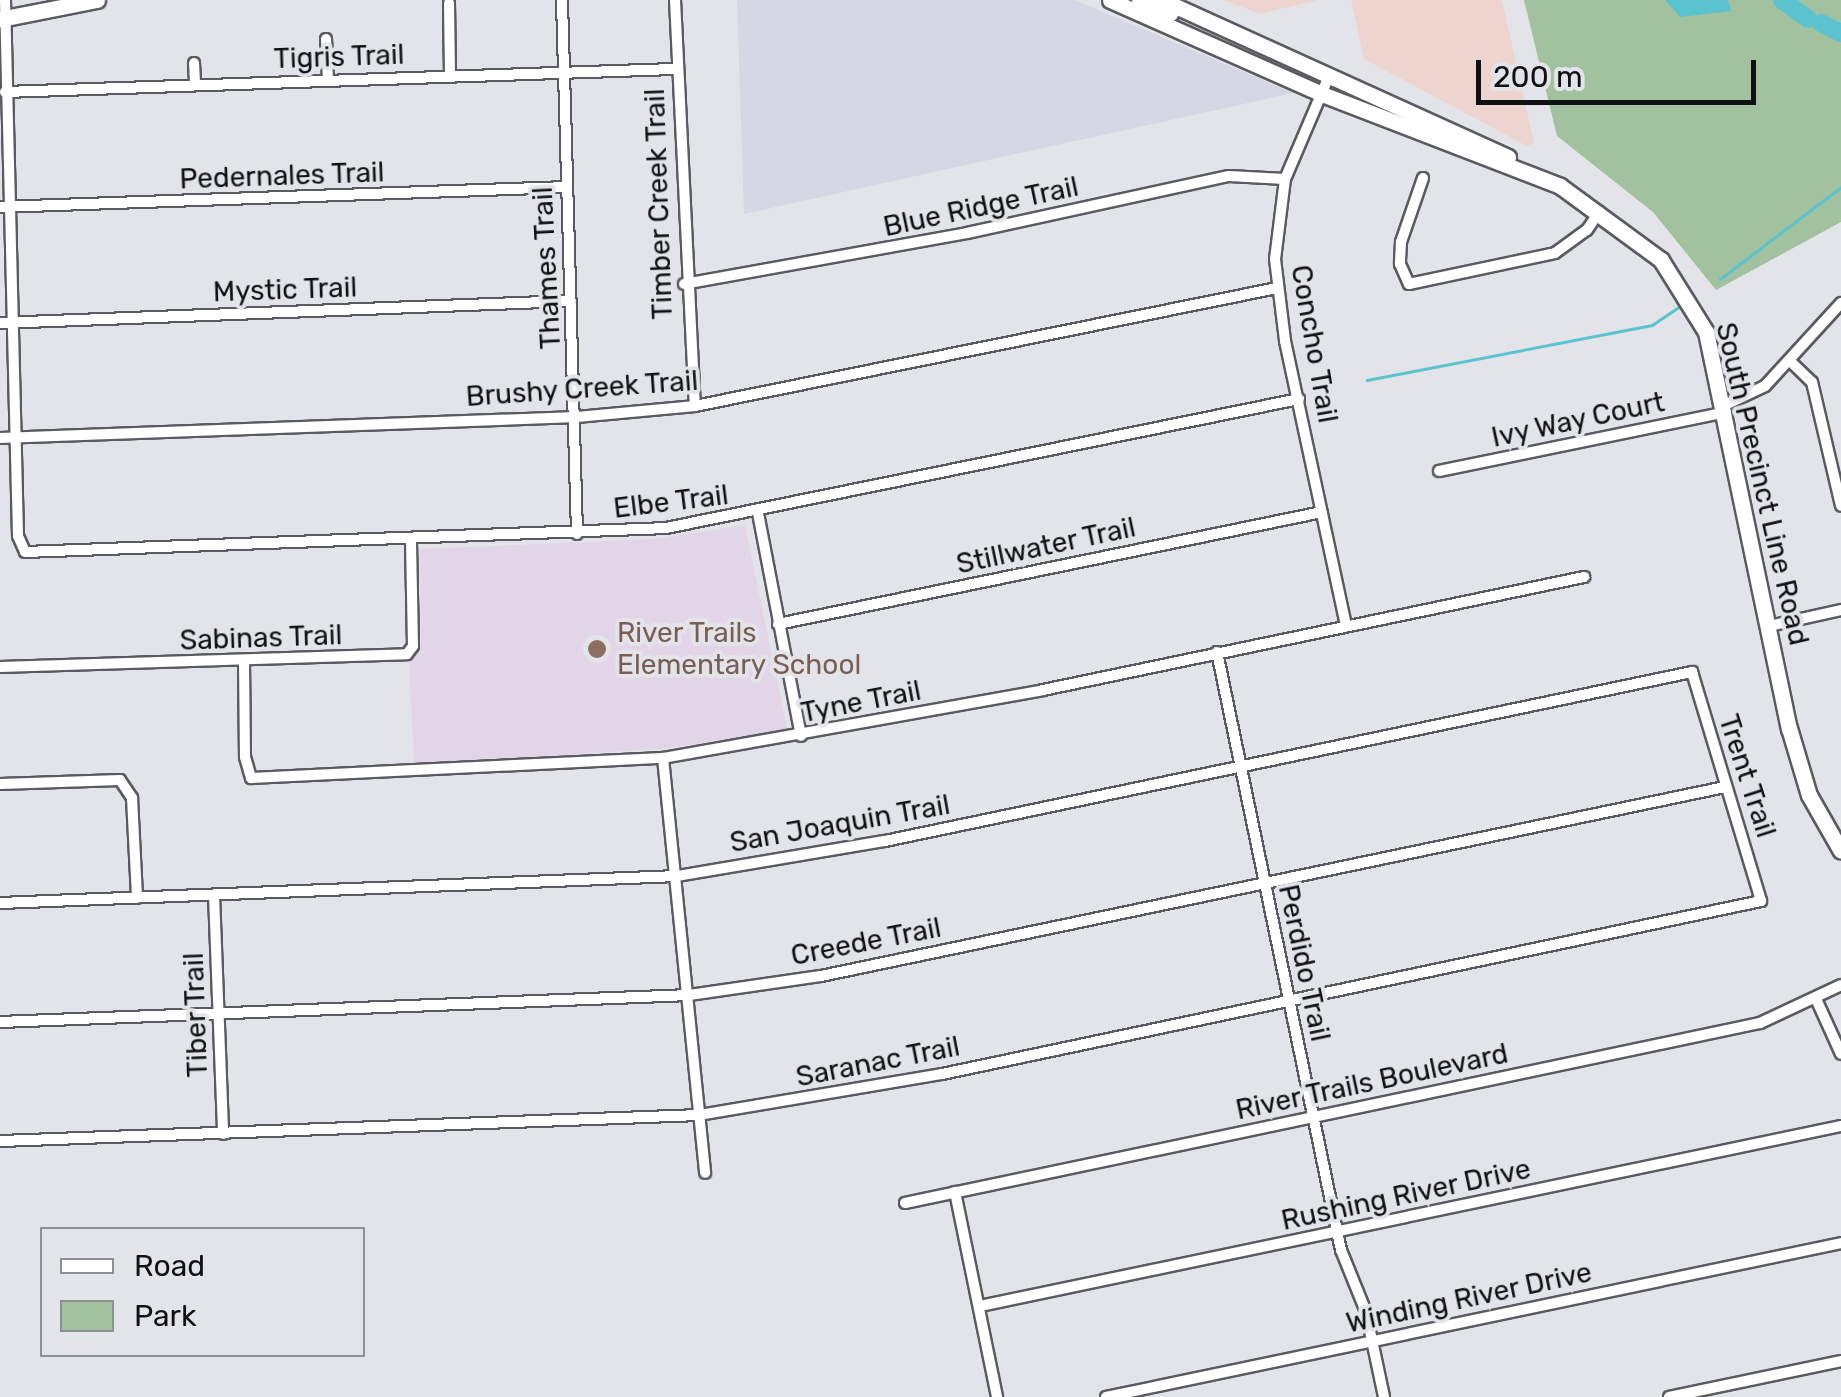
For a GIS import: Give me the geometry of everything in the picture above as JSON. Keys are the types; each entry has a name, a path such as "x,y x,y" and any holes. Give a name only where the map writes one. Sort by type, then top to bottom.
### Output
{"main road":[{"path":"0,19 98,0"},
{"name":"South Precinct Line Road","path":"1110,0 1322,94 1560,186 1661,260 1698,311 1725,409 1802,774 1841,852"},
{"path":"1139,0 1208,30 1226,29"},
{"path":"1162,0 1458,130 1560,186"}],"street":[{"path":"5,0 0,19 5,92 6,323 15,437"},
{"name":"Thames Trail","path":"562,0 577,417 577,534"},
{"name":"Timber Creek Trail","path":"674,0 684,284 694,406"},
{"path":"449,4 450,75"},
{"path":"326,39 328,80"},
{"path":"194,63 194,85"},
{"name":"Tigris Trail","path":"5,92 675,69"},
{"name":"Concho Trail","path":"1330,76 1285,179 1276,288 1346,626"},
{"name":"Blue Ridge Trail","path":"684,284 967,234 1229,176 1285,179"},
{"path":"1423,178 1401,242 1405,279 1416,284 1554,253 1587,230 1599,211"},
{"name":"Pedernales Trail","path":"4,207 566,187"},
{"name":"Brushy Creek Trail","path":"0,438 577,417 694,406 1276,288"},
{"name":"Mystic Trail","path":"6,323 571,301"},
{"name":"Ivy Way Court","path":"1439,471 1725,409 1765,386 1841,303"},
{"path":"1790,361 1812,382 1841,506"},
{"name":"Elbe Trail","path":"15,437 20,548 37,552 577,534 758,513 1299,399"},
{"name":"Stillwater Trail","path":"778,624 1322,512"},
{"path":"758,513 801,736"},
{"name":"Sabinas Trail","path":"0,668 407,654 413,646 412,539"},
{"name":"Tyne Trail","path":"244,662 245,757 252,778 663,758 801,736 1584,577"},
{"path":"1769,626 1841,610"},
{"name":"Perdido Trail","path":"1217,652 1337,1233 1373,1342 1384,1397"},
{"name":"Trent Trail","path":"1673,676 1692,672 1724,787 1757,875 1761,901 1748,904"},
{"name":"San Joaquin Trail","path":"0,903 677,876 852,848 1673,676"},
{"path":"663,758 706,1172"},
{"path":"0,784 120,780 132,798 137,898"},
{"name":"Creede Trail","path":"0,1022 689,995 820,976 1724,787"},
{"name":"Tiber Trail","path":"214,895 223,1134"},
{"name":"Saranac Trail","path":"0,1141 700,1115 818,1098 1748,904"},
{"name":"River Trails Boulevard","path":"905,1203 1760,1024 1817,1000 1841,985"},
{"path":"1817,1000 1841,1054"},
{"name":"Rushing River Drive","path":"980,1306 1841,1126"},
{"path":"955,1192 997,1397"},
{"name":"Winding River Drive","path":"1106,1397 1841,1243"},
{"path":"1669,1397 1841,1361"}],"shaded area":[{"path":"737,0 1075,0 1293,93 744,214"},
{"path":"1224,0 1318,0 1260,14"},
{"path":"1351,0 1502,0 1534,143 1527,146 1364,59"},
{"name":"River Trails Elementary School","path":"745,525 787,729 662,749 414,763 409,662 421,643 420,549 653,539"}],"green space":[{"path":"1524,0 1841,0 1841,222 1716,290 1653,212 1557,136"}],"water":[{"path":"1665,0 1727,0 1732,11 1680,17"}],"waterway":[{"path":"1782,0 1808,19"},
{"path":"1821,23 1841,33"},
{"path":"1720,279 1841,187"},
{"path":"1367,380 1652,325 1680,306"}],"place":[{"name":"River Trails Elementary School","path":"597,649"}]}
